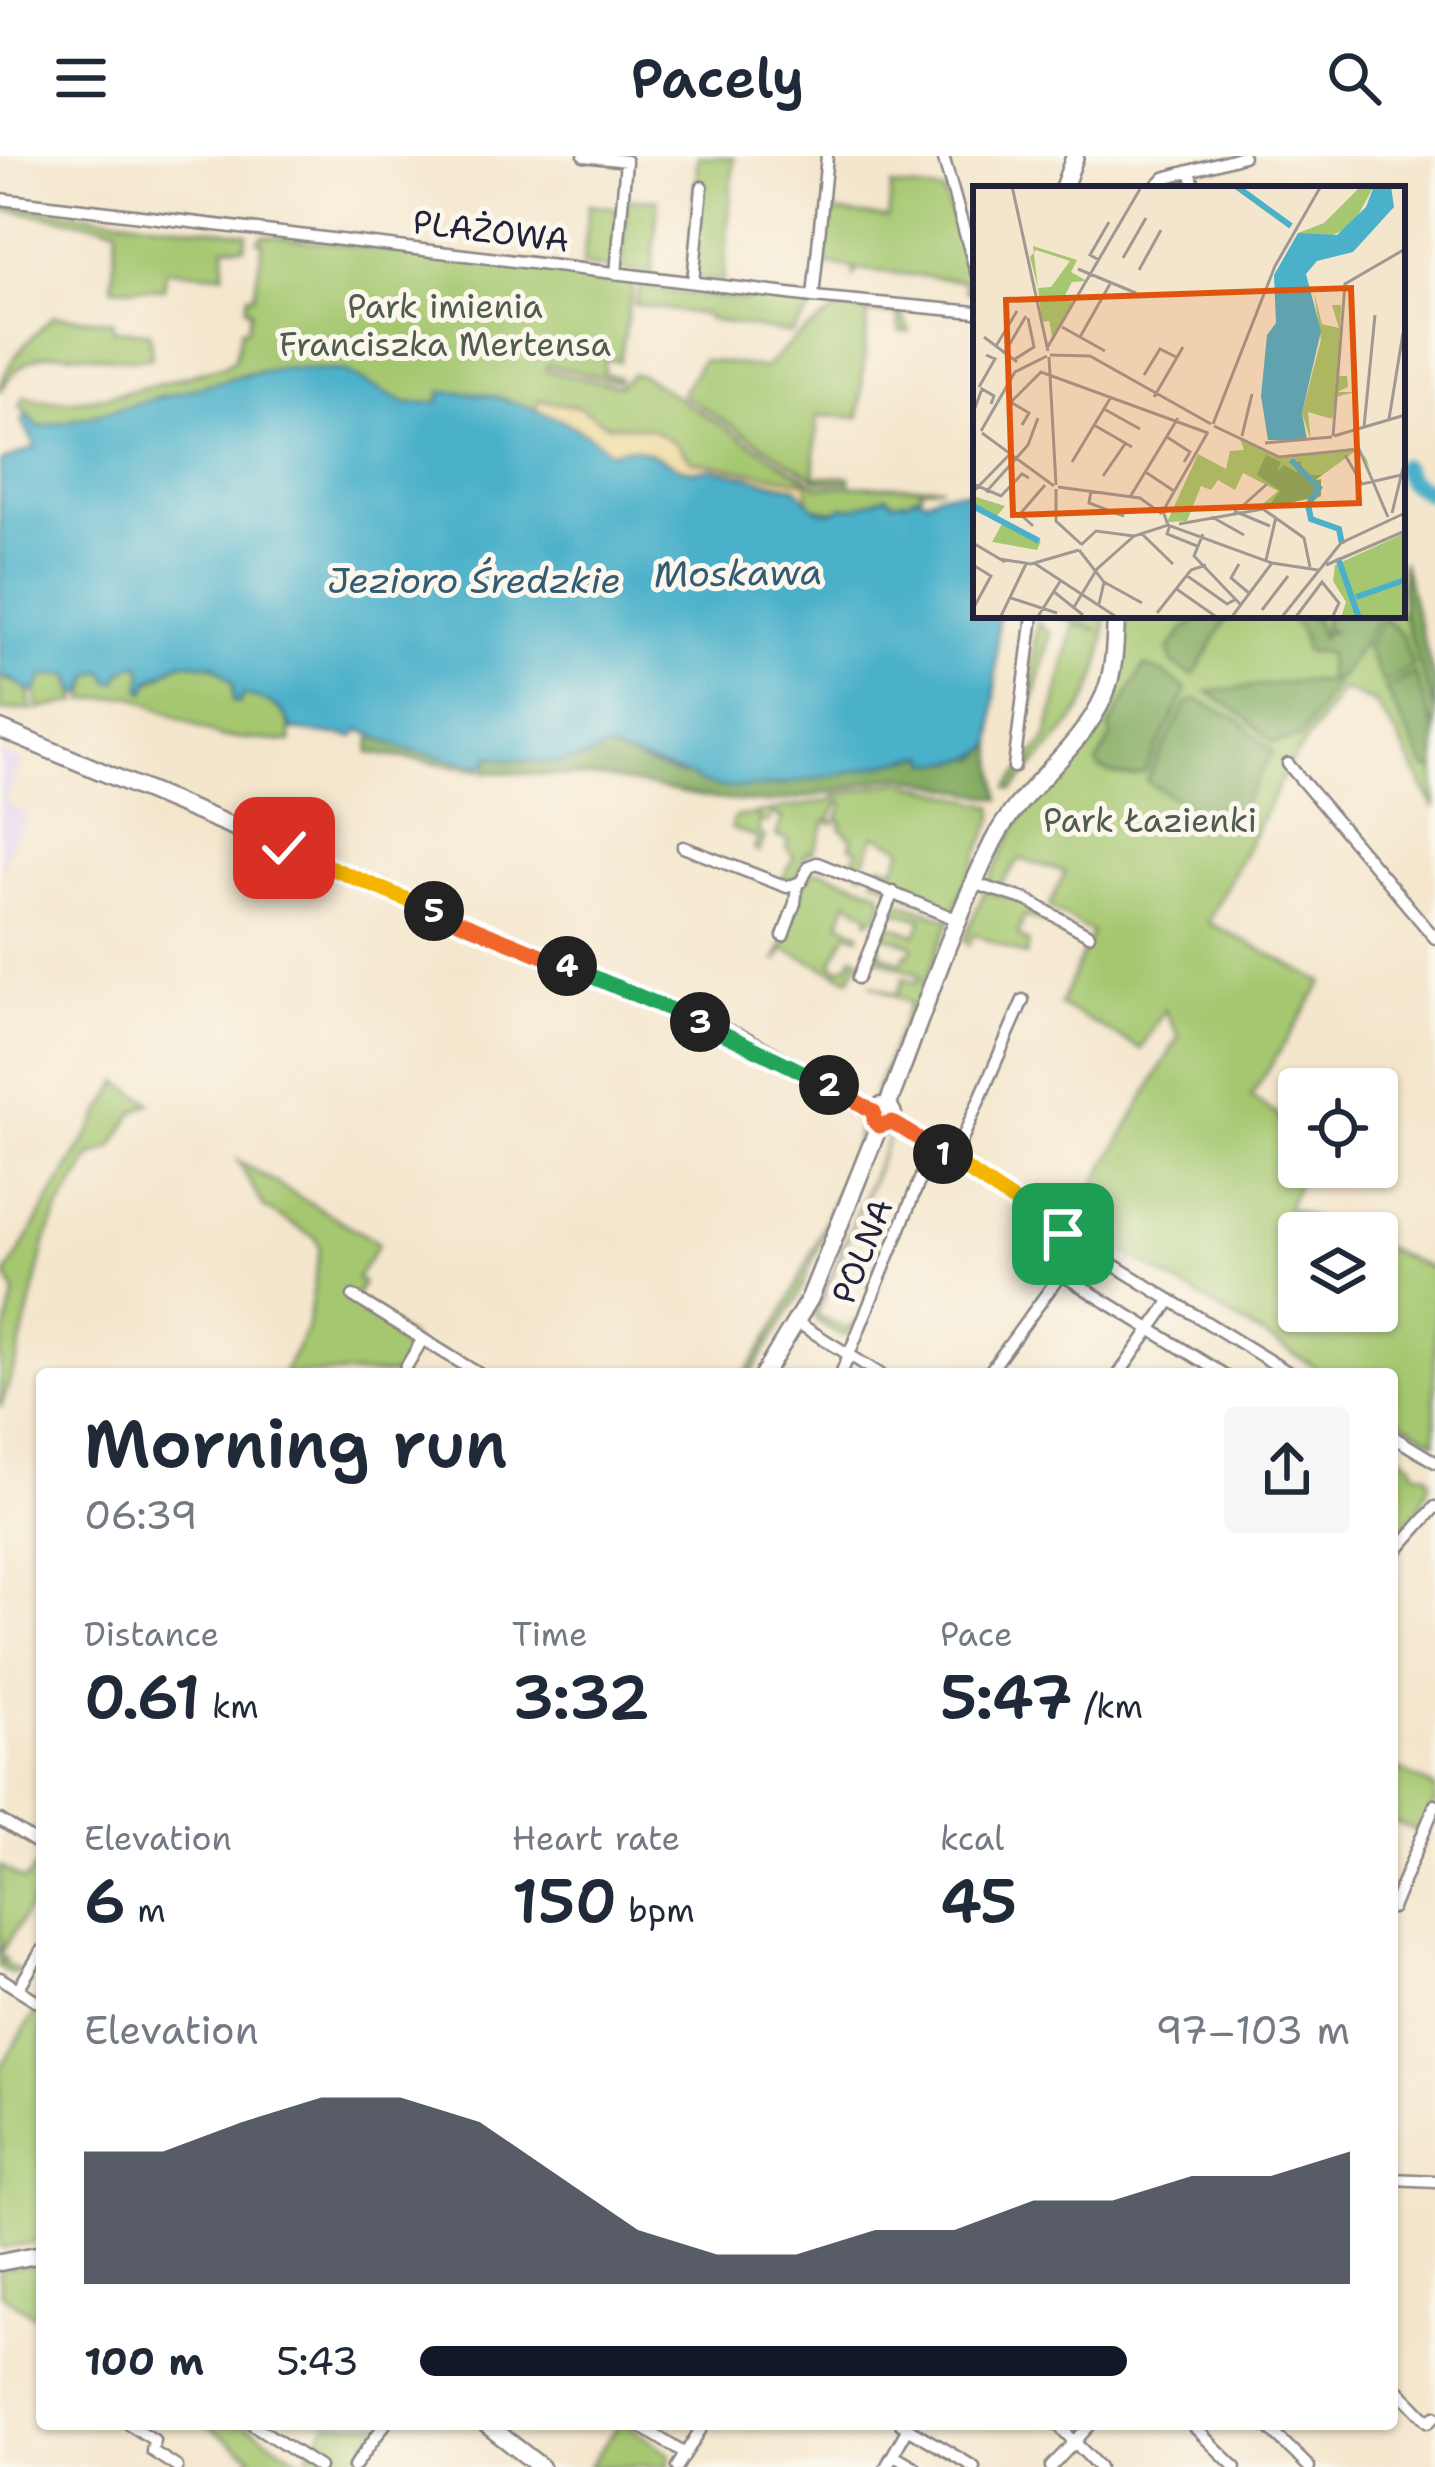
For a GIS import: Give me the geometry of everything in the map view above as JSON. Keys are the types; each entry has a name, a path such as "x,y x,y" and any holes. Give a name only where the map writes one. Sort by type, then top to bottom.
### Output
{"street":[{"path":"584,156 626,161 616,274"},
{"path":"813,297 827,156"},
{"path":"944,156 973,261"},
{"path":"1064,186 1075,156"},
{"path":"1156,186 1164,178 1243,156"},
{"path":"1190,171 1194,186"},
{"path":"693,282 702,188"},
{"name":"PLAŻOWA","path":"0,200 813,297 973,312"},
{"path":"1014,766 1033,618"},
{"path":"768,1368 798,1323 975,884 1011,812 1080,734 1104,696 1114,655 1116,618"},
{"path":"0,729 748,1042 883,1117 1281,1368"},
{"path":"1288,764 1435,938"},
{"path":"683,847 784,886 797,885"},
{"path":"782,936 797,885 809,866 817,863 961,921"},
{"path":"975,884 1027,901 1089,935"},
{"path":"858,978 892,892"},
{"path":"952,1160 1023,1000"},
{"name":"POLNA","path":"843,1368 933,1148"},
{"path":"992,1368 1061,1274 1202,1368"},
{"path":"353,1296 469,1368"},
{"path":"1123,1368 1172,1300"},
{"path":"798,1323 871,1368"},
{"path":"406,1368 422,1340"},
{"path":"1398,1440 1435,1462"},
{"path":"1398,1549 1435,1507"},
{"path":"1398,1894 1435,1805"},
{"path":"0,1820 36,1842"},
{"path":"18,1989 36,1960"},
{"path":"0,1978 36,2000"},
{"path":"1398,2179 1435,2181"},
{"path":"0,2262 36,2255"},
{"path":"1398,2389 1432,2419"},
{"path":"138,2430 154,2440 152,2451 177,2467"},
{"path":"261,2430 319,2467"},
{"path":"354,2467 379,2430"},
{"path":"494,2430 542,2467"},
{"path":"647,2430 685,2454"},
{"path":"677,2467 700,2430"},
{"path":"886,2467 903,2430"},
{"path":"911,2430 974,2467"},
{"path":"1063,2430 1099,2467"},
{"path":"1051,2467 1085,2430"},
{"path":"1197,2430 1235,2467"},
{"path":"1271,2430 1309,2467"},
{"path":"894,2455 915,2467"}],"shaded area":[{"path":"0,753 23,763 3,801 28,815 2,860 6,862 0,873"}],"green space":[{"path":"698,156 734,158 723,282 688,278"},
{"path":"892,186 944,192 973,291 965,291 965,281 859,269 854,276 854,268 822,264 827,211 888,218"},
{"path":"627,199 658,200 652,273 627,271 622,266"},
{"path":"0,204 247,233 245,247 225,246 223,274 166,270 164,289 112,287 117,227 0,209"},
{"path":"589,204 617,208 613,269 583,265"},
{"name":"Park imienia Franciszka Mertensa","path":"263,235 634,280 620,361 606,359 603,373 619,377 618,381 548,365 546,370 618,386 633,374 642,375 818,486 942,486 921,488 921,494 909,500 894,502 887,496 858,507 828,510 809,504 807,482 690,461 648,428 606,424 579,407 540,400 534,412 501,398 454,392 442,392 440,402 407,403 343,371 284,368 247,373 161,400 39,427 19,405 25,396 46,400 97,397 226,365 235,358 242,328 248,328 248,295 254,295 263,243 258,241"},
{"path":"642,282 650,283 650,288 691,295 693,286 700,287 700,296 746,301 747,293 813,300 816,305 791,334 635,305"},
{"path":"841,308 902,315 910,332 900,332 897,315 868,313 859,417 817,416 814,476 850,477 850,482 819,481 681,394 702,360 765,368 795,339"},
{"path":"54,316 113,321 113,330 149,332 152,357 50,354 15,372 0,392 13,360"},
{"path":"1405,572 1435,683 1435,713 1404,618"},
{"name":"Park Łazienki","path":"1405,595 1435,683 1435,809 1375,703 1342,689 1287,769 1208,922 1323,982 1251,1097 1278,1116 1278,1188 1296,1188 1287,1207 1299,1212 1278,1212 1278,1332 1398,1332 1398,1254 1435,1270 1435,1442 1398,1420 1398,1368 1316,1368 1074,1221 1179,1036 1164,1010 1141,1049 1060,1005 1092,933 1049,907 1065,872 1020,859 998,888 987,884 1019,820 1106,717 1121,675 1127,618 1405,618"},
{"path":"1064,618 1106,618 1097,673 1066,730 1013,790 1008,788 1047,738 1074,624 1099,630"},
{"path":"1195,618 1227,618 1191,675 1172,663 1169,649"},
{"path":"1291,618 1315,618 1322,639 1323,632 1334,633 1323,627 1326,618 1379,618 1340,677 1327,678 1328,653 1305,651 1302,634"},
{"path":"1384,619 1402,634 1413,667 1383,683 1366,647"},
{"path":"1037,622 1051,634 1024,735"},
{"path":"182,662 216,668 228,677 236,694 276,706 287,720 291,742 221,737 132,696 85,700 91,676 101,670 118,677 130,665 140,663 141,689"},
{"path":"1144,666 1187,690 1145,772 1117,775 1100,769 1097,763 1111,737 1109,728"},
{"path":"1415,673 1435,732 1435,771 1425,767 1385,689"},
{"path":"70,675 78,702 38,709 36,691 44,676"},
{"path":"0,677 28,687 32,709 0,711"},
{"path":"1299,681 1336,682 1300,738 1273,743 1208,692"},
{"path":"1196,699 1239,720 1273,752 1229,828 1146,781 1187,703"},
{"path":"372,733 405,749 483,764 482,770 369,753"},
{"path":"993,745 1000,799 899,776 765,803 714,799 606,778 486,772 489,756 564,762 606,750 678,775 796,782 929,755 930,762 979,758"},
{"path":"900,781 993,806 994,818 952,913 874,878 880,864 894,869 903,848 875,835 863,873 840,864 842,859 852,863 858,850 850,846 852,838 837,820 844,803 840,801 830,819 835,824 826,821 813,853 807,852 797,876 788,880 783,878 794,857 786,848 789,841 776,836 782,818 772,814 768,823 761,821 758,830 765,837 759,852 754,850 758,838 731,828 735,817 755,814 758,822 758,813 834,800 834,796"},
{"path":"813,872 879,891 884,901 877,916 868,921 869,914 847,901 840,922 860,933 859,937 847,933 832,963 838,969 849,964 853,955 860,958 850,979 784,949 776,962 803,885"},
{"path":"984,892 1011,897 1046,915 1043,922 1024,916 1018,935 1029,943 1026,956 974,934 969,945 964,940"},
{"path":"901,902 950,920 881,1092 873,1098 910,1003 870,984 897,995 904,978 917,983 921,976 873,956 877,947 881,954 902,962 910,954 913,945 882,935 887,923 916,935 922,919 892,910"},
{"path":"698,1027 776,1062 863,1114 866,1131 798,1297 755,1368 749,1368 794,1291 820,1232 856,1142 858,1124 853,1114 825,1093 695,1034"},
{"path":"119,1082 151,1103 133,1113 112,1148 92,1156 60,1208 46,1240 18,1357 0,1408 0,1355 15,1292 6,1275"},
{"path":"889,1137 817,1315 848,1329 856,1320 849,1335 840,1335 816,1320 815,1313"},
{"path":"238,1161 379,1243 357,1279 363,1283 353,1301 410,1337 413,1346 400,1368 286,1368 307,1329 320,1248 316,1238 264,1208"},
{"path":"1398,1453 1415,1471 1427,1474 1430,1482 1417,1512 1398,1533"},
{"path":"1398,1769 1435,1788 1435,1802 1423,1833 1398,1823"},
{"path":"0,1866 24,1881 36,1868 36,1897 0,1954"},
{"path":"0,1954 21,1972 11,1974 0,1967"},
{"path":"36,2010 36,2242 0,2249 0,2069"},
{"path":"36,2264 36,2316 0,2293 0,2270"},
{"path":"213,2430 254,2430 312,2467 255,2467 248,2462 252,2455"},
{"path":"323,2430 375,2430 350,2467 330,2467 308,2454"},
{"path":"615,2430 635,2430 670,2454 669,2467 588,2467"}],"sand":[{"path":"539,400 579,407 606,424 649,428 674,442 692,461 807,482 809,504 796,487 670,466 636,449 612,452 534,412"}],"water":[{"name":"Jezioro Średzkie","path":"284,368 343,371 407,403 439,402 442,392 485,395 554,417 611,452 632,448 693,471 711,469 796,487 811,504 829,512 887,496 894,502 915,495 926,500 940,493 973,491 973,618 998,618 993,745 979,755 956,761 930,763 928,755 806,781 737,788 711,786 607,750 564,762 489,756 488,763 478,765 405,749 361,730 354,737 292,730 284,714 266,701 242,695 240,703 233,702 233,684 215,665 182,662 149,681 146,692 141,690 139,663 121,672 117,682 109,681 101,671 91,676 84,694 78,695 70,675 44,676 31,692 0,677 0,462 36,447 22,421 27,412 39,427"}],"waterway":[{"name":"Moskawa","path":"1405,474 1435,496"}],"route":[{"path":"284,848 748,1042 842,1091 874,1112 879,1126 892,1122 1063,1234"}]}
